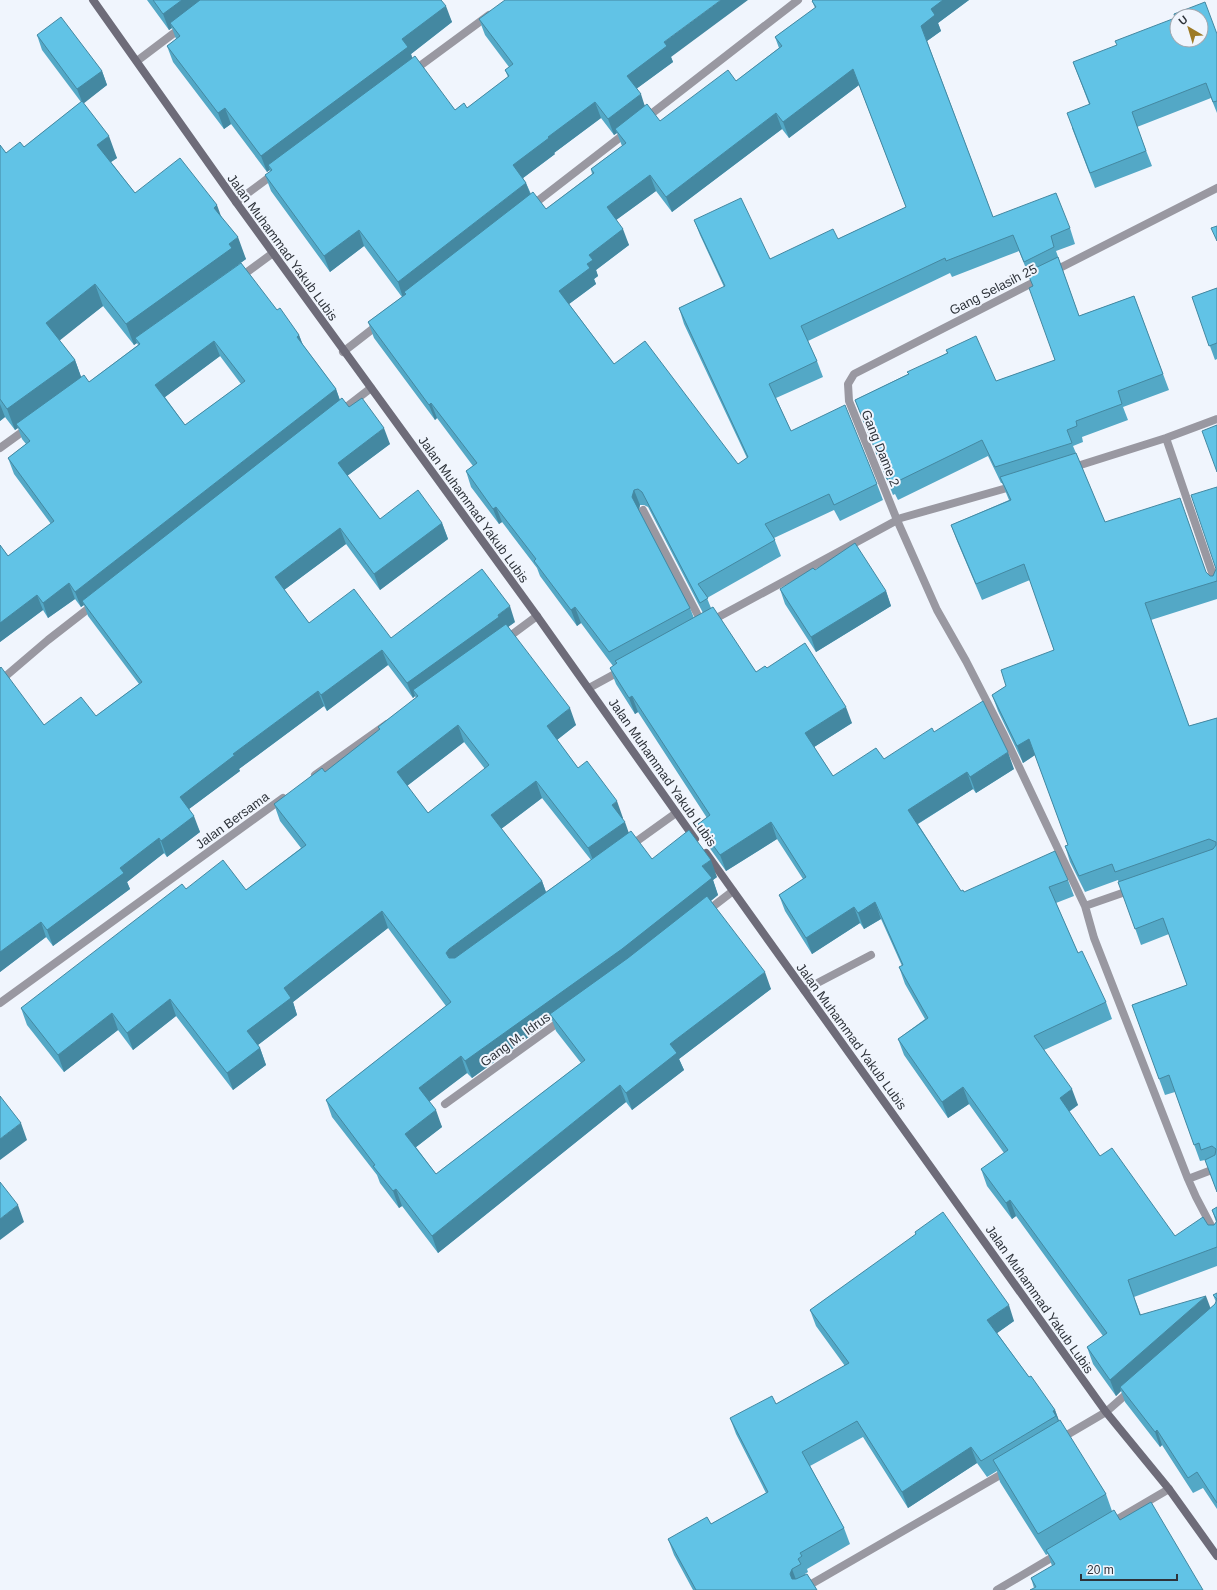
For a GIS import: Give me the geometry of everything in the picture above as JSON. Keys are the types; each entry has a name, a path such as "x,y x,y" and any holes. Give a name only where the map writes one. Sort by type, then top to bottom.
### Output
{"main road":[{"name":"Jalan Muhammad Yakub Lubis","path":"93,0 343,352 371,388 589,688 676,813 1106,1412 1169,1489 1217,1556"}],"street":[{"path":"520,215 798,0"},
{"path":"408,75 497,9"},
{"path":"137,61 187,24"},
{"path":"236,202 280,169"},
{"name":"Gang Selasih 25","path":"848,384 854,374 1217,188"},
{"path":"234,281 273,253"},
{"path":"343,352 387,317"},
{"name":"Gang Dame 2","path":"848,384 849,401 897,520 937,610 966,661 1003,733 1085,906 1094,938 1188,1179 1217,1237"},
{"path":"334,417 371,388"},
{"path":"1061,471 1166,438 1217,419"},
{"path":"0,448 39,420"},
{"path":"1166,438 1217,587"},
{"path":"643,510 700,627 897,520 1023,483"},
{"path":"0,681 97,601"},
{"path":"499,644 537,616"},
{"path":"589,688 629,666"},
{"path":"311,778 395,718"},
{"name":"Jalan Bersama","path":"0,1003 292,792"},
{"path":"623,851 676,813"},
{"path":"1085,906 1136,888"},
{"path":"703,914 733,891"},
{"path":"804,990 871,955"},
{"name":"Gang M. Idrus","path":"445,1104 567,1016"},
{"path":"1188,1179 1217,1168"},
{"path":"1052,1443 1106,1412 1135,1387"},
{"path":"801,1590 1014,1467"},
{"path":"1100,1530 1169,1489"},
{"path":"997,1590 1066,1550"}],"building":[{"path":"153,0 182,0 163,14"},
{"path":"200,0 441,0 446,6 402,39 408,47 261,156 225,108 218,113 167,46 180,36 170,23"},
{"path":"505,0 721,0 664,42 667,46 627,76 641,94 608,119 595,102 548,137 549,138 513,165 526,183 398,282 359,230 324,256 265,175 272,170 268,165 415,56 455,110 464,103 467,108 509,76 505,70 513,64 479,19"},
{"path":"943,0 931,9 935,15 921,26 993,217 1056,193 1070,228 1051,236 1054,247 1024,262 1013,235 946,261 945,258 801,326 817,361 769,384 791,431 845,405 877,484 834,505 829,494 765,524 775,540 698,584 708,598 700,603 642,492 638,489 634,490 632,497 690,608 609,652 575,607 571,610 534,561 536,559 496,507 493,509 466,471 477,463 431,403 429,405 368,322 406,294 404,292 533,192 546,209 594,173 591,169 626,143 615,129 647,104 660,121 728,70 736,81 782,46 775,37 816,7 812,1","holes":["853,69 906,207 838,239 833,229 770,259 741,198 694,220 725,286 679,308 748,457 738,464 645,341 614,364 559,291 590,268 587,264 593,260 589,255 623,229 607,207 650,175 666,197 776,113 783,122"]},
{"path":"1205,2 1207,8 1190,8"},
{"path":"1209,13 1217,34 1217,101 1213,102 1206,83 1132,112 1146,151 1090,173 1067,113 1090,104 1073,62 1117,45 1115,41 1169,20 1169,48 1209,48"},
{"path":"61,17 102,71 77,89 37,35"},
{"path":"82,101 109,136 97,145 135,193 180,158 217,205 214,208 238,237 229,244 232,248 126,324 95,284 46,323 75,360 7,409 0,399 0,145 6,153 20,142 24,147"},
{"path":"1217,226 1217,241 1211,228"},
{"path":"1058,257 1079,316 1134,296 1163,374 1118,391 1122,404 1076,421 1077,426 1067,430 1072,443 995,467 982,440 892,484 889,478 887,479 855,400 909,374 907,372 948,353 946,350 976,336 996,381 1055,360 1029,288 1033,286 1027,272"},
{"path":"241,263 277,310 280,308 299,335 297,337 336,389 75,592 69,583 43,603 37,595 0,623 0,545 8,556 54,521 8,458 30,441 16,424 84,375 89,382 140,344 135,338","holes":["214,341 245,381 185,425 155,385"]},
{"path":"1217,288 1217,343 1209,346 1192,297"},
{"path":"342,398 349,407 362,398 384,428 338,463 380,519 418,490 442,523 374,574 340,528 275,577 309,623 354,589 391,638 482,569 510,606 498,615 499,617 407,683 382,650 321,695 318,691 233,754 235,755 180,797 194,816 161,841 159,838 120,868 124,873 47,930 41,922 0,952 0,668 1,667 44,725 81,697 96,716 142,682 82,601"},
{"path":"1217,425 1217,472 1202,431"},
{"path":"1076,453 1105,522 1180,498 1206,572 1210,576 1213,576 1216,569 1191,495 1217,487 1217,581 1145,603 1189,726 1217,718 1217,1192 1205,1160 1215,1155 1216,1149 1212,1146 1201,1150 1199,1143 1194,1145 1169,1075 1159,1079 1132,1005 1187,985 1163,918 1135,929 1118,882 1213,849 1216,842 1209,839 1115,872 1112,864 1079,876 1065,846 1068,845 1029,739 1017,746 992,695 1006,686 1001,670 1054,650 1024,564 976,584 951,525 1011,500 1000,477"},
{"path":"855,543 886,591 811,637 780,589 813,568 815,570"},
{"path":"713,607 756,672 765,666 767,668 805,643 846,707 805,733 833,776 876,748 884,759 932,728 934,732 983,701 1008,752 970,777 967,772 908,810 961,891 963,890 964,892 1055,851 1068,880 1049,887 1078,953 1082,951 1106,1002 1034,1036 1072,1089 1060,1098 1100,1156 1112,1148 1175,1236 1203,1217 1208,1225 1214,1225 1217,1221 1217,1247 1128,1280 1140,1315 1206,1296 1110,1380 1087,1347 1107,1333 1010,1200 1006,1203 981,1169 1008,1150 963,1087 942,1102 898,1039 928,1018 899,967 903,965 875,902 858,913 854,907 806,938 779,895 806,877 771,822 720,855 698,824 710,815 632,696 629,698 610,668 617,663 615,661"},
{"path":"506,624 570,708 547,726 578,768 587,761 617,801 612,805 625,822 588,848 536,781 491,815 542,881 449,949 446,953 449,958 455,958 631,831 652,859 689,830 711,860 702,866 712,878 622,949 465,1061 461,1056 419,1088 436,1110 405,1134 436,1174 585,1060 550,1014 628,958 707,896 765,972 670,1044 677,1053 626,1093 620,1085 432,1236 396,1189 393,1191 373,1166 375,1165 326,1100 451,1002 382,911 284,988 291,998 247,1031 260,1048 227,1073 170,999 127,1033 112,1013 58,1055 21,1008 182,884 186,889 223,860 246,890 306,845 274,804 322,768 325,772 380,729 378,727 418,696 413,690","holes":["458,725 489,765 428,813 397,772"]},
{"path":"0,1096 21,1123 0,1139"},
{"path":"0,1182 18,1205 0,1219"},
{"path":"1217,1207 1217,1221 1212,1210"},
{"path":"943,1212 1009,1305 987,1320 1029,1377 1031,1376 1055,1410 1053,1411 1056,1416 981,1461 971,1447 902,1492 857,1421 802,1452 844,1528 800,1553 802,1556 798,1559 801,1564 792,1569 790,1574 792,1579 796,1579 807,1574 817,1590 696,1590 668,1539 707,1517 711,1524 768,1492 730,1418 772,1396 776,1404 849,1363 810,1310 916,1234 915,1232"},
{"path":"1217,1293 1217,1299 1213,1295"},
{"path":"1217,1299 1217,1503 1197,1472 1188,1478 1157,1430 1155,1432 1120,1387 1215,1304"},
{"path":"1060,1420 1106,1494 1038,1534 993,1460"},
{"path":"1151,1502 1203,1590 1030,1590 1036,1587 1031,1578 1055,1564 1046,1550 1114,1510 1120,1520"}]}
